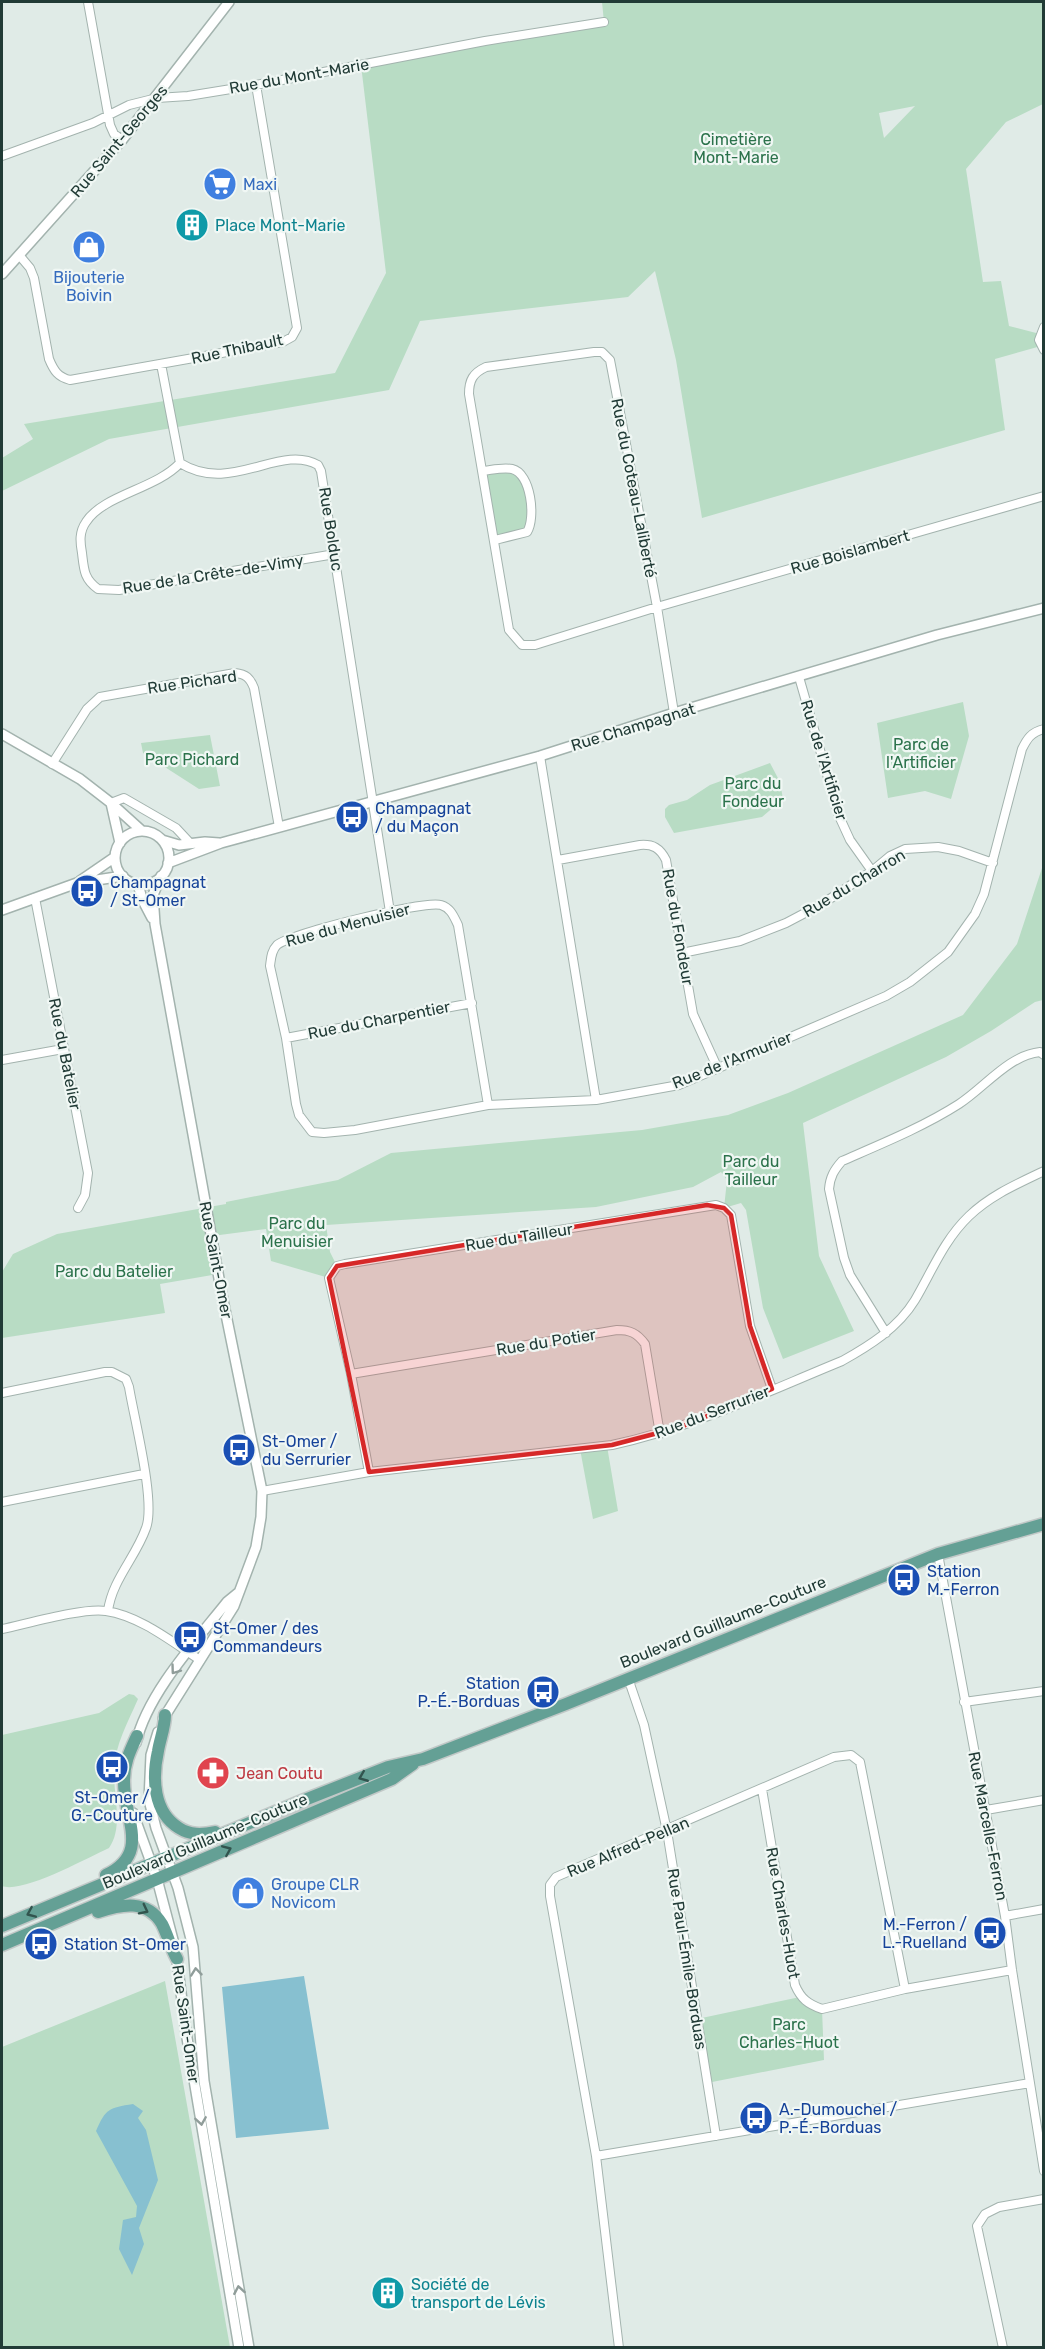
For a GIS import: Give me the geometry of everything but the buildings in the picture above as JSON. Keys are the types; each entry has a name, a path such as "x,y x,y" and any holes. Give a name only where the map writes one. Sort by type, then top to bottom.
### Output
{"main road":[{"name":"Boulevard Guillaume-Couture","path":"2,1926 387,1767 419,1760 938,1554 1044,1524"},
{"path":"165,1714 157,1753 156,1775 159,1804 167,1819 185,1832 194,1834 211,1833 248,1823"},
{"path":"61,1900 77,1889 118,1869 126,1862 131,1852 133,1840 126,1811 124,1781 127,1755 137,1736"},
{"name":"Boulevard Guillaume-Couture","path":"2,1945 392,1779 419,1760"},
{"path":"68,1917 87,1915 120,1905 130,1904 144,1908 162,1924 177,1959"}],"street":[{"path":"88,2 109,116 114,134 122,140"},
{"name":"Rue Saint-Georges","path":"2,274 122,140 157,98 229,2"},
{"name":"Rue du Mont-Marie","path":"2,156 109,116 129,105 157,98 188,96 256,85 485,41 604,22"},
{"name":"Rue Thibault","path":"19,255 30,268 49,359 60,378 70,380 161,364 283,342 292,337 297,328 256,85"},
{"path":"1042,348 1039,340 1044,327"},
{"name":"Rue du Coteau-Laliberté","path":"602,352 610,360 657,607 535,645 522,645 509,630 483,471 469,394 471,377 486,367 602,352"},
{"path":"161,364 180,463"},
{"name":"Rue Bolduc","path":"180,463 191,471 223,475 288,460 310,460 318,465 323,479 390,912"},
{"name":"Rue de la Crête-de-Vimy","path":"180,463 163,478 114,500 86,521 80,539 84,576 98,590 119,590 334,554"},
{"path":"483,471 512,469 520,473 526,482 529,495 532,525 527,532 495,540"},
{"name":"Rue Boislambert","path":"657,607 1044,496"},
{"path":"657,607 674,713"},
{"name":"Rue Champagnat","path":"168,863 221,843 540,756 674,713 937,635 1044,608"},
{"name":"Rue Pichard","path":"52,764 87,709 100,697 235,673 243,674 250,679 254,688 279,827"},
{"name":"Rue de l'Artificier","path":"799,676 839,816 850,840 872,872"},
{"name":"Rue de l'Armurier","path":"596,1100 679,1085 886,996 928,969 948,952 975,914 984,894 993,863 1022,749 1028,738 1044,729"},
{"path":"2,734 80,779 142,831"},
{"path":"540,756 596,1100"},
{"path":"111,803 124,798 176,828 190,843"},
{"path":"111,803 120,843 115,858 119,871 123,876 138,884 147,884 161,876 168,863 169,855 162,840 149,832 142,831 133,832 120,843"},
{"name":"Rue Champagnat","path":"162,840 179,845 221,843"},
{"name":"Rue du Fondeur","path":"558,860 640,844 656,847 662,852 666,860 693,1014 717,1069"},
{"name":"Rue du Charron","path":"682,953 740,941 786,922 822,904 872,872 890,856 905,849 922,847 959,851 993,863"},
{"path":"77,883 115,858"},
{"path":"2,910 77,883 123,876"},
{"name":"Rue Saint-Omer","path":"161,876 153,895 155,924 222,1295 262,1491 261,1517 249,1571 234,1606 165,1714 152,1748 149,1787 152,1817 173,1872 193,1947 204,2080 249,2348"},
{"name":"Rue Saint-Omer","path":"138,884 142,899 155,924"},
{"name":"Rue du Batelier","path":"35,898 88,1173 85,1195 78,1208"},
{"name":"Rue du Menuisier","path":"488,1105 458,925 449,909 435,904 390,912 299,935 275,947 271,955 270,966 286,1038 299,1115 312,1132 324,1134 355,1130 488,1105 596,1100"},
{"name":"Rue du Charpentier","path":"286,1038 472,1003"},
{"path":"2,1060 63,1049"},
{"path":"886,1333 850,1275 844,1258 829,1189 833,1171 842,1161 960,1103 1003,1070 1030,1053 1040,1052 1044,1055"},
{"name":"Rue du Serrurier","path":"262,1491 369,1472 612,1445 660,1434 842,1361 886,1333 905,1314 944,1246 968,1217 985,1202 1044,1171"},
{"name":"Rue du Tailleur","path":"369,1472 351,1374 329,1278 337,1266 707,1205 724,1208 731,1215 750,1326 772,1389"},
{"name":"Rue du Potier","path":"351,1374 628,1330 640,1336 645,1344 660,1434"},
{"path":"2,1393 105,1372 121,1375 126,1379 150,1511 147,1526 110,1596 108,1611"},
{"path":"2,1502 144,1474"},
{"name":"Rue Marcelle-Ferron","path":"938,1554 1005,1916 1044,2171"},
{"name":"Rue Saint-Omer","path":"238,1593 226,1602 147,1712 137,1736 130,1775 135,1820 157,1879 177,1959 186,2032 239,2348"},
{"path":"2,1629 88,1611 108,1611 133,1619 200,1660"},
{"name":"Rue Paul-Émile-Borduas","path":"628,1678 644,1725 667,1831 716,2136"},
{"path":"964,1702 1044,1691"},
{"name":"Rue Alfred-Pellan","path":"619,2348 596,2156 550,1885 556,1876 667,1831 834,1757 851,1755 860,1762 905,1989"},
{"name":"Rue Charles-Huot","path":"762,1789 795,1985 801,1997 809,2004 822,2009 905,1989 1012,1970"},
{"path":"986,1810 1044,1800"},
{"path":"1005,1916 1044,1910"},
{"path":"596,2156 1030,2083"},
{"path":"1003,2348 977,2226 985,2214 999,2206 1044,2199"}],"highlighted area":[{"path":"707,1205 724,1208 731,1215 750,1326 772,1389 681,1427 612,1445 369,1472 329,1278 337,1266"}],"green space":[{"name":"Cimetière Mont-Marie","path":"602,2 1043,2 1043,104 1006,122 966,169 983,282 1001,281 1009,326 1040,334 1041,346 995,359 1005,430 702,518 676,360 655,271 628,297 420,321 389,390 109,439 2,491 2,458 33,439 24,424 335,373 386,273 361,65 604,22","holes":["915,106 884,138 879,113"]},
{"path":"506,469 521,473 529,495 527,532 495,540 483,471"},
{"name":"Parc de l'Artificier","path":"963,702 969,736 951,799 925,791 888,798 877,723"},
{"name":"Parc Pichard","path":"210,735 220,786 199,789 143,753 141,743"},
{"name":"Parc du Fondeur","path":"770,763 780,782 783,799 762,817 674,833 665,817 665,809 669,805 687,800 710,785"},
{"path":"1043,865 1043,1000 1035,1002 946,1057 803,1123 819,1256 854,1331 783,1359 763,1308 746,1210 741,1203 724,1208 727,1180 721,1172 693,1187 596,1207 326,1225 330,1252 337,1266 329,1278 271,1261 266,1229 212,1236 218,1274 160,1284 165,1313 2,1338 2,1272 13,1254 57,1234 226,1204 226,1202 338,1180 391,1153 642,1130 728,1115 788,1093 963,1015 1017,944"},
{"path":"607,1446 618,1511 593,1519 580,1449"},
{"path":"129,1694 138,1699 123,1734 115,1761 117,1820 109,1848 39,1880 24,1885 2,1886 2,1735 99,1713"},
{"path":"165,1981 230,2347 2,2348 2,2047"},
{"name":"Parc Charles-Huot","path":"800,1997 822,2009 824,2060 707,2083 697,2019"}],"water":[{"path":"304,1976 329,2129 236,2138 222,1987"},
{"path":"133,2104 143,2111 138,2118 146,2130 158,2180 139,2228 144,2244 132,2275 119,2249 123,2220 136,2217 137,2206 96,2131 109,2110"}],"place":[{"name":"Maxi","path":"220,184"},
{"name":"Place Mont-Marie","path":"192,225"},
{"name":"Bijouterie Boivin","path":"89,247"},
{"name":"Champagnat / du Maçon","path":"352,817"},
{"name":"Champagnat / St-Omer","path":"87,891"},
{"name":"St-Omer / du Serrurier","path":"239,1450"},
{"name":"Station M.-Ferron","path":"904,1580"},
{"name":"St-Omer / des Commandeurs","path":"190,1637"},
{"name":"Station P.-É.-Borduas","path":"543,1692"},
{"name":"St-Omer / G.-Couture","path":"112,1767"},
{"name":"Jean Coutu","path":"213,1773"},
{"name":"Groupe CLR Novicom","path":"248,1893"},
{"name":"M.-Ferron / L.-Ruelland","path":"990,1933"},
{"name":"Station St-Omer","path":"41,1944"},
{"name":"A.-Dumouchel / P.-É.-Borduas","path":"756,2118"},
{"name":"Société de transport de Lévis","path":"388,2293"}],"park label":[{"name":"Parc du Tailleur","path":"751,1170"},
{"name":"Parc du Menuisier","path":"297,1232"},
{"name":"Parc du Batelier","path":"114,1271"}]}
